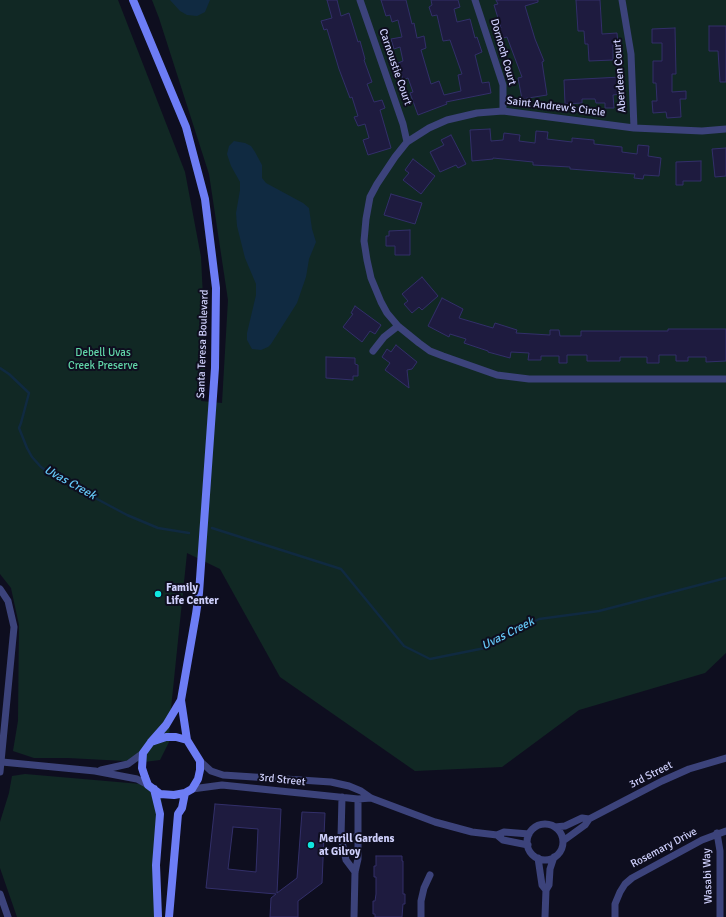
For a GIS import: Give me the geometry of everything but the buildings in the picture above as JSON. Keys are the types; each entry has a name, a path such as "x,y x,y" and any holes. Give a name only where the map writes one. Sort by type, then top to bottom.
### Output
{"main road":[{"name":"Santa Teresa Boulevard","path":"133,0 186,127 205,199 216,288 215,368 199,594 181,700 187,740"},
{"name":"Santa Teresa Boulevard","path":"151,742 166,725 181,700"},
{"path":"158,917 156,865 160,814 151,787 142,768 143,753 151,742 166,737 176,737 187,740 200,761 200,770 198,779 189,791 178,814 169,917"},
{"path":"151,787 160,794 174,795 189,791"}],"street":[{"name":"Carnoustie Court","path":"360,0 403,124 407,142"},
{"name":"Dornoch Court","path":"475,0 503,85 503,111"},
{"name":"Aberdeen Court","path":"622,0 631,54 634,128"},
{"name":"Saint Andrew's Circle","path":"726,129 702,131 634,128 503,111 477,113 447,120 429,128 407,142 395,157 370,197 364,241 368,265 375,290 381,302 398,326 419,343 437,354 483,371 514,378 726,379"},
{"path":"373,351 384,337 398,326"},
{"path":"0,588 8,601 14,628 0,772"},
{"path":"95,771 128,764 143,753"},
{"name":"3rd Street","path":"563,841 585,825 589,819 676,774 702,764 726,758"},
{"name":"3rd Street","path":"200,761 211,771 224,775 331,782 349,786 361,791 371,798 452,828 497,835 503,840 528,845"},
{"path":"2,762 95,771 137,779 151,787"},
{"name":"3rd Street","path":"189,791 222,785 358,799 371,798"},
{"path":"342,797 341,836 346,860 355,872"},
{"path":"354,917 355,872 358,859 358,799"},
{"name":"3rd Street","path":"555,827 565,826 582,818 589,819"},
{"path":"543,824 548,824 555,827 561,835 563,841 560,852 554,857 544,860 538,858 530,851 528,845 529,834 537,826 543,824"},
{"name":"Rosemary Drive","path":"615,917 615,904 620,892 632,878 702,840 726,831"},
{"name":"3rd Street","path":"497,835 504,832 529,834"},
{"name":"Wasabi Way","path":"717,834 720,851 720,917"},
{"path":"545,917 546,890 549,885 550,869 554,857"},
{"path":"538,858 542,885 546,890"},
{"path":"421,917 422,894 430,875"},
{"path":"0,894 8,917"}],"lane":[{"path":"341,836 358,835"}],"green space":[{"name":"Debell Uvas Creek Preserve","path":"0,0 118,0 185,172 201,257 206,360 201,401 222,403 228,300 209,174 152,0 726,0 726,653 705,673 579,710 502,767 415,771 280,677 220,569 187,553 170,718 169,742 160,760 144,762 68,758 34,758 13,751 18,721 19,625 11,588 0,574"},
{"path":"25,774 152,785 160,792 162,804 154,917 17,917 0,868 0,822 9,793 12,776"}],"water":[{"path":"170,0 210,0 205,12 197,16 187,15 180,11"},
{"path":"234,141 251,146 262,165 262,178 266,183 303,203 309,208 312,229 316,242 309,259 306,277 297,303 271,344 261,350 252,349 247,340 247,333 256,295 256,284 245,258 237,226 236,213 240,182 231,166 227,154 229,146"}],"waterway":[{"name":"Uvas Creek","path":"0,368 9,374 29,393 19,428 32,457 41,467 54,476 127,515 158,528 189,533"},
{"name":"Uvas Creek","path":"212,528 341,569 404,646 430,659 485,648 539,619 599,611 726,578"}],"place":[{"name":"Family Life Center","path":"158,594"},
{"name":"Merrill Gardens at Gilroy","path":"311,845"}]}
